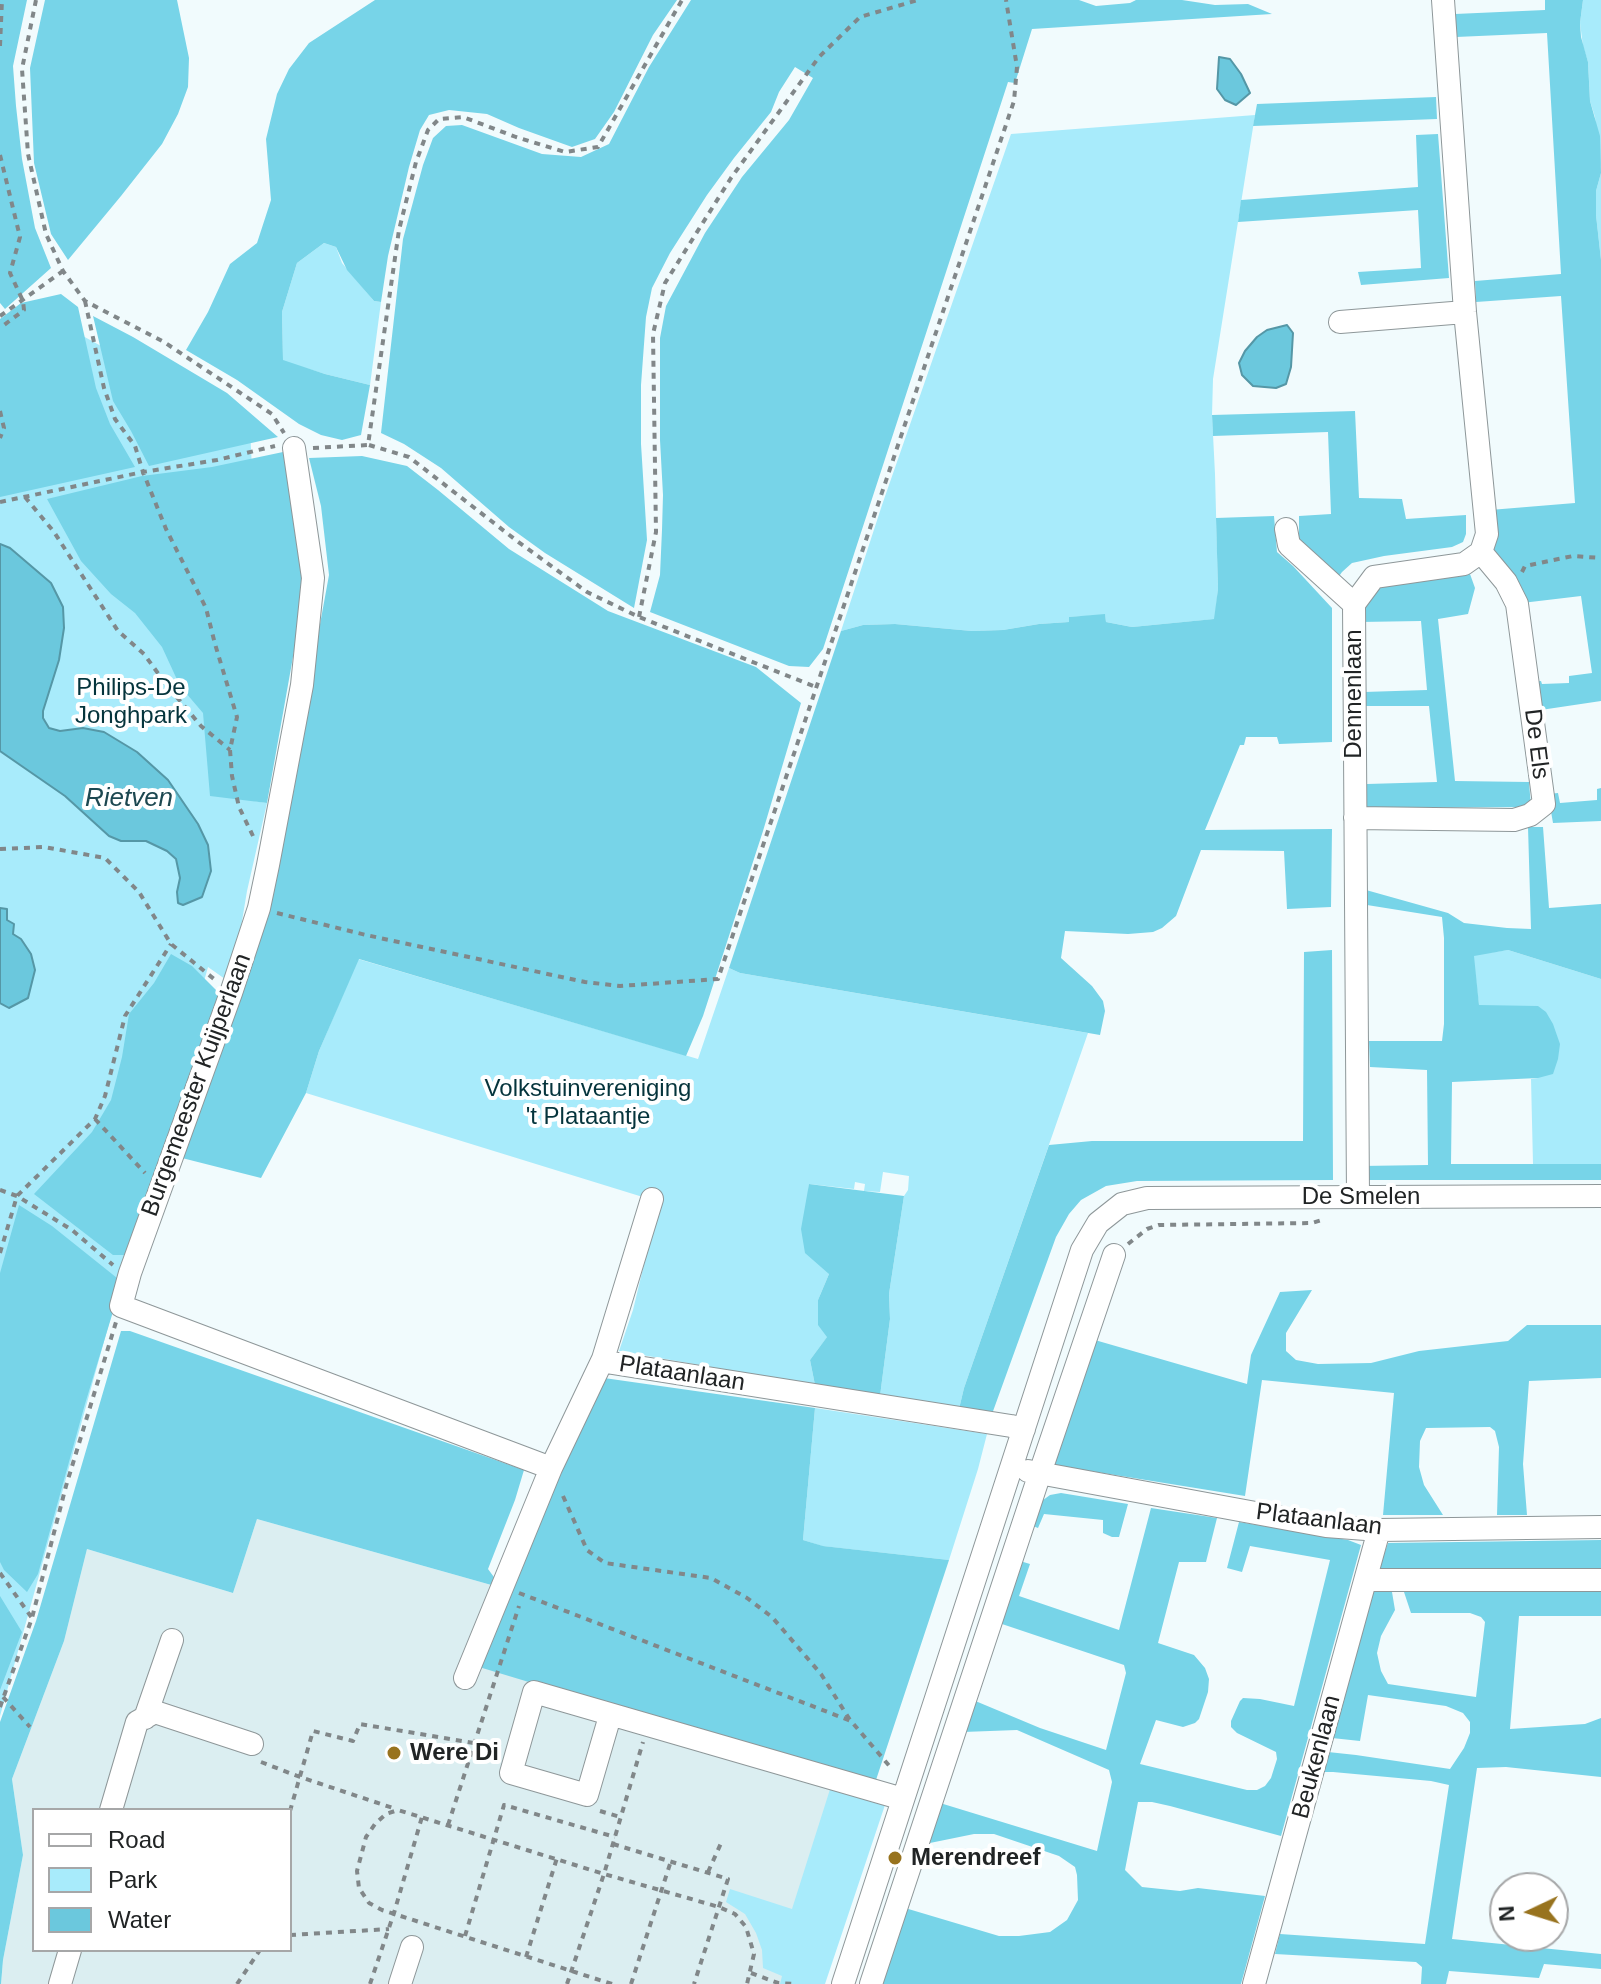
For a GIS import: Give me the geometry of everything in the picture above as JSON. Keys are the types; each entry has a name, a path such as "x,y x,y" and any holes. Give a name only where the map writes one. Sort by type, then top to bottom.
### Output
{"street":[{"path":"1443,0 1465,312 1487,534 1481,552"},
{"path":"1340,322 1465,312"},
{"name":"Burgemeester Kuijperlaan","path":"121,1306 259,908 270,852 302,685 313,578 286,445"},
{"path":"1286,529 1289,545 1354,604"},
{"name":"De Els","path":"1355,818 1514,820 1530,815 1544,804 1517,604 1506,582 1481,552"},
{"name":"Dennenlaan","path":"1358,1197 1354,604 1374,577 1464,564 1481,552"},
{"name":"De Smelen","path":"1024,1429 1082,1250 1098,1223 1122,1204 1147,1198 1601,1196"},
{"path":"603,1359 652,1199"},
{"path":"871,1984 1114,1255"},
{"path":"121,1306 551,1468"},
{"name":"Plataanlaan","path":"465,1678 512,1591 551,1468 603,1359 606,1362 1024,1429"},
{"path":"843,1984 901,1788 1024,1429"},
{"name":"Plataanlaan","path":"1012,1466 1326,1526 1379,1530 1601,1527"},
{"name":"Beukenlaan","path":"1254,1984 1379,1530"},
{"path":"1366,1580 1601,1580"},
{"path":"145,1718 172,1640"},
{"path":"610,1716 587,1795 511,1773 534,1692 610,1716 901,1788"},
{"path":"112,1808 137,1722 155,1712 252,1744"},
{"path":"400,1984 412,1947"},
{"path":"60,1984 69,1952"}],"path":[{"path":"0,46 2,0"},
{"path":"36,0 22,69 28,154 46,234 63,271 85,301 104,388 115,419 135,446 166,529 206,608 237,717 230,750 239,807 254,838 270,852"},
{"path":"368,445 399,230 416,162 428,130 439,119 463,117 565,152 598,147 682,0"},
{"path":"639,617 656,532 653,334 665,283 731,178 819,57 860,17 918,0"},
{"path":"259,908 366,935 585,982 620,986 718,979 1014,101 1017,67 1006,0"},
{"path":"0,155 20,237 10,273 24,310 0,328"},
{"path":"0,316 63,271"},
{"path":"85,301 164,342 272,414 286,445"},
{"path":"0,411 4,428 0,438"},
{"path":"0,502 286,445 368,445 409,457 587,592 639,617 816,687"},
{"path":"25,497 54,532 118,631 144,654 201,726 230,750"},
{"path":"1511,591 1525,566 1573,556 1601,558"},
{"path":"0,849 44,847 105,858 139,892 171,944 231,993"},
{"path":"0,1253 17,1196 95,1119 105,1096 125,1016 171,944"},
{"path":"95,1119 142,1171 163,1182"},
{"path":"0,1190 17,1196 72,1230 114,1266 130,1273"},
{"path":"0,1707 32,1618 66,1486 121,1306"},
{"path":"551,1468 587,1550 605,1563 711,1578 747,1598 772,1617 821,1674 851,1721 901,1788"},
{"path":"0,1573 32,1618"},
{"path":"448,1825 474,1743 512,1591 851,1721"},
{"path":"3,1697 30,1727"},
{"path":"291,1808 313,1731 353,1741 360,1724 474,1743 516,1754"},
{"path":"567,1984 604,1874 648,1725"},
{"path":"252,1744 248,1757 300,1777 735,1914 746,1927 754,1954 747,1984"},
{"path":"465,1936 504,1805 615,1837"},
{"path":"398,1810 386,1814 366,1837 357,1871 359,1888 369,1903 612,1984"},
{"path":"370,1984 422,1817"},
{"path":"708,1872 722,1841"},
{"path":"613,1844 728,1879 694,1984"},
{"path":"526,1957 557,1858"},
{"path":"631,1984 671,1861"},
{"path":"292,1935 389,1929"},
{"path":"237,1984 259,1952"},
{"path":"751,1973 778,1983 794,1984"}],"shaded area":[{"path":"0,0 27,0 13,66 16,106 35,228 51,268 5,309 0,303"},
{"path":"45,0 177,0 189,58 188,87 162,144 68,260 51,234 34,163 30,68"},
{"path":"375,0 677,0 653,35 614,112 595,139 572,147 487,114 449,110 429,115 420,130 409,167 388,256 381,302 374,301 347,270 336,247 324,243 297,263 282,312 283,360 370,385 361,435 342,440 321,435 299,424 237,380 186,350 230,264 257,243 271,200 266,139 277,94 289,69 309,43"},
{"path":"691,0 1079,0 1096,6 1136,0 1182,0 1215,5 1248,4 1272,14 1032,29 1015,83 1008,82 823,649 809,667 789,666 650,612 660,575 663,495 660,338 666,306 705,233 742,177 789,120 813,78 795,67 771,112 707,195 652,288 646,317 641,385 647,540 634,608 545,553 509,527 441,468 381,433 403,239 433,138 446,126 462,125 542,154 581,157 609,144 649,67"},
{"path":"1545,0 1583,0 1581,37 1588,62 1590,101 1600,136 1601,173 1596,191 1596,215 1601,260 1601,701 1534,711 1530,682 1569,683 1569,676 1592,673 1581,596 1522,603 1491,547 1490,510 1575,503 1561,296 1476,302 1475,281 1561,274 1547,33 1456,37 1455,14 1545,10"},
{"path":"1436,97 1437,119 1253,126 1257,104"},
{"path":"1438,134 1449,278 1361,285 1358,272 1421,268 1418,210 1238,222 1241,200 1418,187 1416,135"},
{"path":"61,294 78,307 96,388 110,424 135,467 0,497 0,319 21,303"},
{"path":"93,316 227,393 278,437 149,466 113,401"},
{"path":"1355,411 1359,498 1402,499 1406,519 1466,515 1466,534 1463,542 1452,547 1352,563 1335,582 1299,544 1299,516 1331,514 1328,432 1213,436 1212,415"},
{"path":"283,452 290,460 307,578 267,803 210,796 203,713 180,686 162,647 135,613 111,594 81,561 47,499 142,476 212,467"},
{"path":"362,456 407,466 509,549 608,611 756,667 801,703 703,1016 686,1056 359,959 319,1051 306,1093 261,1178 182,1158 262,926 294,790 329,575 321,506 309,458"},
{"path":"1274,516 1277,552 1332,608 1332,742 1279,744 1277,737 1246,737 1205,830 1332,829 1331,907 1287,909 1284,851 1201,850 1176,916 1162,928 1128,934 1065,931 1061,958 1092,986 1103,1001 1105,1011 1100,1035 740,973 729,968 841,631 863,625 895,624 972,631 1003,630 1069,622 1069,617 1105,614 1106,622 1132,627 1214,619 1218,589 1216,518"},
{"path":"1470,574 1475,588 1468,614 1438,619 1455,781 1529,782 1531,807 1367,808 1367,784 1437,782 1429,706 1363,706 1364,692 1427,690 1421,621 1360,622 1366,596 1375,584"},
{"path":"1601,788 1601,821 1553,823 1548,794 1558,793 1560,803 1597,800 1597,789"},
{"path":"1528,827 1543,827 1549,908 1601,904 1601,979 1508,950 1474,956 1479,1005 1538,1006 1553,1024 1560,1044 1553,1074 1538,1078 1452,1082 1451,1164 1601,1164 1601,1180 1361,1180 1361,1166 1428,1165 1427,1070 1370,1067 1369,1041 1442,1041 1444,1024 1442,917 1367,905 1366,890 1448,913 1464,923 1531,929"},
{"path":"1332,950 1333,1180 1137,1181 1106,1186 1081,1200 1056,1237 992,1414 959,1409 1049,1145 1092,1141 1303,1141 1304,952"},
{"path":"171,954 192,966 221,995 133,1255 113,1255 34,1194 92,1132 111,1100 129,1014 154,983"},
{"path":"809,1184 904,1196 889,1294 890,1319 880,1396 815,1385 810,1360 827,1337 818,1325 818,1300 829,1274 805,1253 801,1229"},
{"path":"19,1205 52,1226 122,1282 38,1574 27,1592 0,1562 0,1273"},
{"path":"1312,1290 1286,1333 1286,1351 1296,1360 1318,1364 1371,1363 1419,1351 1508,1341 1527,1325 1601,1325 1601,1378 1529,1381 1523,1464 1527,1515 1497,1515 1499,1447 1495,1431 1490,1427 1426,1428 1420,1441 1419,1467 1424,1485 1443,1515 1383,1515 1394,1393 1262,1380 1245,1496 1047,1464 1081,1336 1247,1384 1251,1355 1280,1292"},
{"path":"121,1331 130,1331 524,1470 488,1569 502,1588 257,1519 233,1593 87,1549 64,1641 12,1779 23,1855 0,1984 0,1722 36,1621"},
{"path":"604,1378 815,1408 803,1540 823,1546 949,1560 874,1786 479,1667 510,1583"},
{"path":"1061,1493 1128,1504 1119,1537 1103,1533 1103,1520 1044,1514 1038,1528 1033,1526 1039,1503 1050,1495"},
{"path":"1151,1508 1217,1518 1206,1562 1179,1562 1158,1643 1194,1655 1205,1668 1209,1679 1208,1692 1195,1723 1183,1727 1156,1720 1140,1764 1247,1790 1265,1786 1271,1778 1276,1752 1237,1733 1231,1727 1231,1721 1243,1698 1294,1706 1330,1560 1250,1546 1242,1572 1227,1568 1239,1522 1348,1540 1361,1545 1281,1836 1170,1806 1138,1802 1125,1870 1142,1887 1180,1891 1198,1888 1265,1896 1241,1984 878,1984 905,1908 999,1936 1050,1932 1067,1920 1078,1900 1077,1875 1075,1867 1059,1856 994,1834 974,1834 925,1844 940,1803 1097,1851 1112,1782 1109,1770 1017,1730 963,1732 973,1700 1040,1728 1106,1750 1126,1673 1124,1665 1002,1624 1020,1561 1030,1564 1019,1596 1119,1630"},
{"name":"Were Di","path":"257,1519 502,1588 874,1786 805,1984 1,1984 23,1855 12,1779 64,1641 87,1549 233,1593"},
{"path":"1601,1540 1601,1569 1379,1569 1388,1543"},
{"path":"1601,1590 1601,1616 1519,1616 1510,1729 1585,1724 1601,1718 1601,1777 1506,1767 1477,1768 1452,1939 1489,1943 1489,1952 1569,1951 1601,1954 1601,1969 1544,1964 1539,1978 1449,1971 1446,1984 1421,1984 1422,1967 1416,1962 1275,1954 1280,1934 1425,1944 1449,1785 1322,1772 1328,1752 1450,1769 1464,1748 1470,1733 1470,1722 1463,1713 1446,1706 1368,1695 1360,1741 1332,1738 1371,1592 1392,1592 1395,1610 1381,1636 1377,1653 1388,1684 1476,1697 1485,1622 1470,1613 1411,1613 1404,1592"},
{"path":"0,1596 22,1632 0,1690"}],"green space":[{"path":"1583,0 1601,0 1601,173 1595,117 1590,101 1588,62 1580,23"},
{"path":"1255,115 1213,379 1218,589 1215,619 1132,627 1106,622 1105,615 1069,617 1069,622 1003,630 972,631 895,624 863,625 841,631 1011,134"},
{"path":"1601,173 1601,260 1596,191"},
{"path":"324,243 336,247 342,263 374,301 381,302 370,385 283,361 282,312 297,263"},
{"name":"Philips-De Jonghpark","path":"52,319 250,428 266,758 254,801 267,803 239,939 225,979 208,967 0,1716 0,362"},
{"path":"1508,950 1601,979 1601,1164 1533,1164 1531,1079 1538,1078 1487,1007 1479,1006 1473,955"},
{"name":"Volkstuinvereniging 't Plataantje","path":"358,959 698,1059 729,968 740,973 1088,1033 959,1409 880,1396 890,1319 889,1294 909,1176 883,1172 880,1192 864,1191 865,1184 855,1182 854,1189 809,1184 808,1199 829,1274 818,1300 828,1336 810,1360 815,1385 619,1351 633,1310 659,1202 306,1093 319,1051"},
{"path":"815,1408 987,1434 949,1560 822,1546 803,1540"},
{"path":"832,1783 887,1799 825,1984 780,1984 782,1976 763,1968 762,1950 745,1914 726,1902 730,1889 792,1909"}],"water":[{"path":"1219,57 1230,59 1250,93 1236,105 1225,100 1217,89"},
{"path":"1287,325 1293,333 1291,367 1286,384 1276,388 1253,386 1242,375 1239,363 1245,351 1267,330"},
{"name":"Rietven","path":"0,544 10,548 51,583 63,607 64,628 59,660 43,718 49,728 60,731 83,728 104,732 137,752 168,780 198,824 208,845 211,871 202,897 183,905 178,903 180,878 176,859 167,851 146,841 121,841 109,836 65,796 0,751"},
{"path":"0,908 7,909 7,920 14,924 13,934 21,939 31,954 35,970 28,998 9,1008 0,1003"}],"place":[{"name":"Were Di","path":"394,1753"},
{"name":"Merendreef","path":"895,1858"}]}
